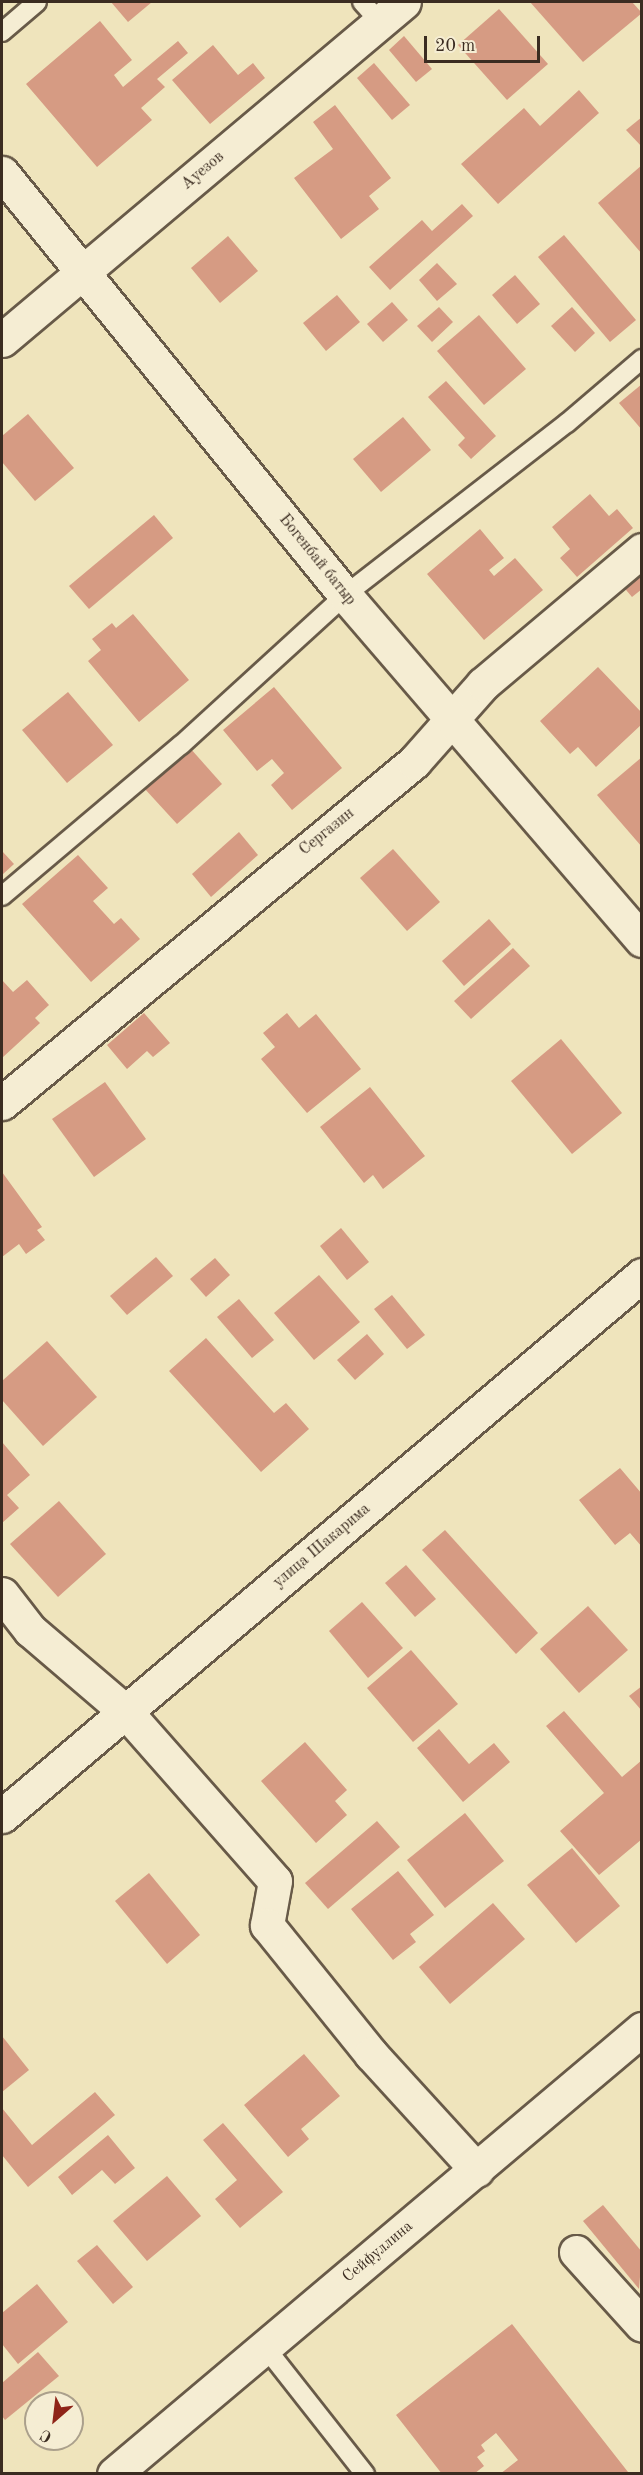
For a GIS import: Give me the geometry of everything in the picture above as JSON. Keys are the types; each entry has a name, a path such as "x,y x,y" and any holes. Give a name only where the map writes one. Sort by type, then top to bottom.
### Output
{"street":[{"name":"Ауезов","path":"2,340 85,270 382,8"},
{"name":"Богенбай батыр","path":"2,172 85,270 345,595 642,940"},
{"name":"Сергазин","path":"2,1102 414,762 483,684 642,550"},
{"name":"улица Шакарима","path":"2,1816 642,1275"},
{"path":"2,1594 30,1630 126,1712 275,1881 267,1926 371,2054 477,2170"},
{"name":"Сейфуллина","path":"114,2474 642,2029"},
{"path":"576,2252 642,2325"}],"lane":[{"path":"2,32 37,2"},
{"path":"2,896 181,745 345,595 567,423 642,359"},
{"path":"265,2347 364,2474"}],"building":[{"path":"111,2 152,2 128,22"},
{"path":"530,2 632,2 642,13 583,62"},
{"path":"499,9 548,64 507,100 458,45"},
{"path":"100,21 132,60 114,75 123,87 178,41 188,53 157,79 165,87 141,108 152,120 97,167 26,84"},
{"path":"404,36 432,69 416,82 389,50"},
{"path":"213,45 238,75 253,63 265,78 210,124 172,80"},
{"path":"374,63 410,105 392,120 357,78"},
{"path":"579,90 599,113 498,204 461,164 524,108 540,126"},
{"path":"335,105 391,178 369,196 379,209 341,239 294,178 333,149 313,122"},
{"path":"642,117 642,147 626,130"},
{"path":"642,165 642,254 598,203"},
{"path":"462,204 473,216 390,290 369,267 422,220 432,231"},
{"path":"564,235 636,320 610,342 538,257"},
{"path":"228,236 258,271 220,303 191,268"},
{"path":"437,263 457,284 437,301 419,280"},
{"path":"515,275 540,304 517,324 492,295"},
{"path":"337,295 360,322 326,351 303,323"},
{"path":"392,302 408,320 383,342 367,324"},
{"path":"439,307 453,322 432,342 417,326"},
{"path":"572,307 595,333 575,352 551,326"},
{"path":"479,315 526,369 484,405 437,351"},
{"path":"446,381 496,436 471,459 458,445 465,438 428,397"},
{"path":"642,384 642,430 619,403"},
{"path":"28,414 74,468 35,501 2,462 2,436"},
{"path":"403,417 431,450 381,492 353,459"},
{"path":"590,494 609,516 617,509 633,528 577,577 560,558 570,549 552,527"},
{"path":"154,515 173,538 89,609 69,586"},
{"path":"480,529 504,558 489,570 494,576 515,558 543,590 484,640 427,574"},
{"path":"642,567 642,589 632,597 621,584"},
{"path":"133,614 189,680 139,722 88,661 101,650 92,639 112,623 116,628"},
{"path":"598,667 642,713 642,724 596,767 578,747 570,754 540,721"},
{"path":"274,687 342,768 292,810 271,785 284,773 272,759 257,771 223,730"},
{"path":"68,692 113,745 67,783 22,730"},
{"path":"190,748 222,784 177,824 144,788"},
{"path":"642,757 642,847 597,795"},
{"path":"239,832 258,855 211,897 192,874"},
{"path":"393,849 440,902 407,931 360,878"},
{"path":"2,851 14,864 2,875"},
{"path":"78,855 108,888 93,901 114,924 121,918 140,939 91,982 22,904"},
{"path":"489,919 511,944 464,986 442,961"},
{"path":"513,948 530,966 471,1019 454,1001"},
{"path":"2,980 13,992 27,980 49,1005 35,1018 40,1023 2,1058"},
{"path":"144,1013 170,1043 153,1057 147,1051 127,1069 107,1045"},
{"path":"287,1013 299,1028 316,1014 361,1069 307,1113 261,1059 275,1047 263,1033"},
{"path":"561,1039 622,1113 572,1154 511,1081"},
{"path":"105,1082 146,1139 94,1177 52,1119"},
{"path":"370,1087 425,1156 383,1189 373,1175 364,1183 320,1127"},
{"path":"2,1172 42,1227 37,1230 45,1240 26,1254 19,1244 2,1257"},
{"path":"341,1228 369,1262 347,1280 320,1246"},
{"path":"156,1257 173,1276 127,1315 110,1296"},
{"path":"215,1258 230,1275 206,1297 190,1279"},
{"path":"319,1275 360,1322 314,1360 274,1313"},
{"path":"392,1295 425,1335 407,1349 374,1309"},
{"path":"239,1299 274,1340 252,1358 217,1317"},
{"path":"367,1334 384,1354 355,1380 337,1360"},
{"path":"206,1338 274,1413 286,1403 309,1429 261,1472 169,1371"},
{"path":"47,1341 97,1397 43,1446 2,1400 2,1381"},
{"path":"2,1442 30,1475 7,1495 19,1508 2,1523"},
{"path":"620,1468 642,1494 642,1547 630,1533 615,1545 579,1500"},
{"path":"59,1501 106,1554 58,1597 10,1544"},
{"path":"445,1530 538,1633 516,1654 422,1550"},
{"path":"406,1565 436,1599 415,1617 385,1583"},
{"path":"362,1602 403,1648 368,1678 329,1631"},
{"path":"588,1606 628,1650 579,1693 540,1649"},
{"path":"411,1650 458,1704 413,1742 367,1688"},
{"path":"642,1686 642,1711 629,1696"},
{"path":"564,1711 622,1777 642,1760 642,1839 599,1875 560,1831 604,1793 546,1726"},
{"path":"439,1729 469,1764 494,1743 510,1762 463,1802 417,1748"},
{"path":"305,1742 347,1790 335,1801 347,1815 316,1843 261,1781"},
{"path":"465,1813 504,1861 445,1908 407,1860"},
{"path":"377,1821 400,1847 328,1909 305,1883"},
{"path":"572,1848 620,1906 576,1943 527,1885"},
{"path":"398,1871 434,1915 410,1934 416,1942 393,1960 351,1909"},
{"path":"149,1873 200,1935 167,1964 115,1901"},
{"path":"493,1903 525,1939 450,2004 419,1967"},
{"path":"2,2036 29,2070 2,2092"},
{"path":"304,2054 340,2096 301,2129 309,2139 288,2157 244,2105"},
{"path":"95,2092 115,2115 28,2187 2,2155 2,2108 32,2145"},
{"path":"223,2123 283,2192 240,2228 215,2199 237,2180 203,2140"},
{"path":"108,2135 135,2168 115,2184 102,2170 72,2195 58,2177"},
{"path":"167,2176 201,2216 147,2261 113,2221"},
{"path":"603,2205 642,2252 639,2289 583,2221"},
{"path":"97,2245 133,2287 113,2304 77,2261"},
{"path":"37,2284 68,2322 18,2364 2,2344 2,2313"},
{"path":"512,2324 628,2472 626,2474 500,2474 518,2460 496,2433 481,2445 485,2451 477,2457 484,2466 474,2474 442,2474 396,2415"},
{"path":"38,2352 59,2376 41,2391 24,2391 24,2405 5,2420 2,2416 2,2383"}]}
